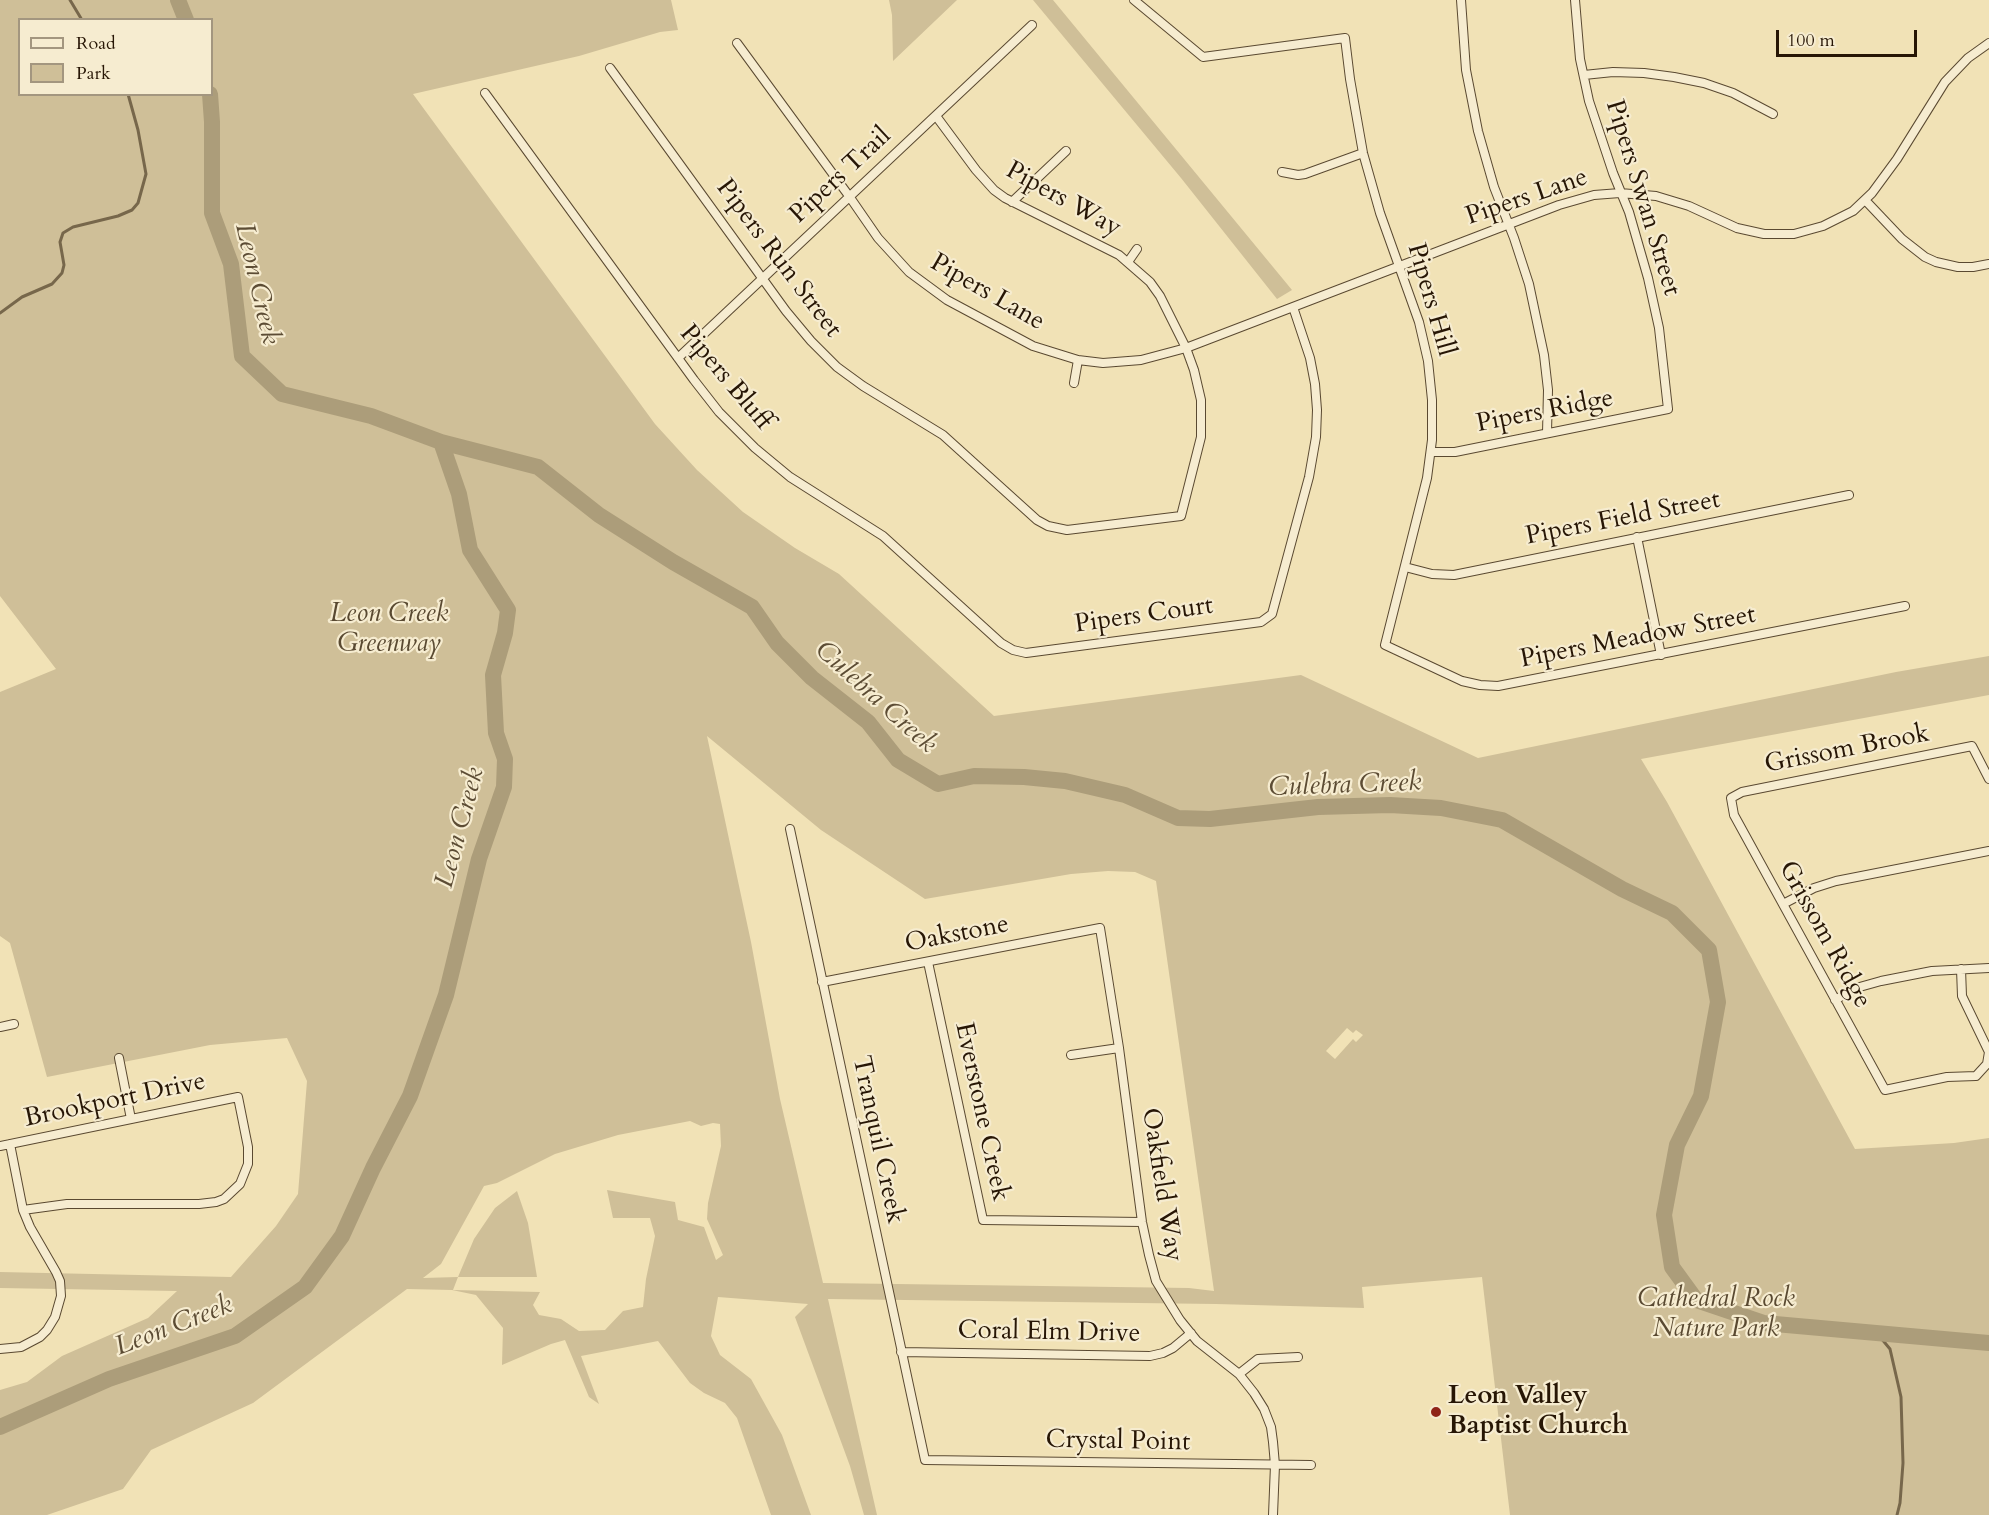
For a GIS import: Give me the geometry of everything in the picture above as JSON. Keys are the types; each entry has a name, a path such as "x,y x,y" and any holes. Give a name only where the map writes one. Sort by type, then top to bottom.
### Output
{"street":[{"name":"Pipers Hill","path":"1134,0 1203,57 1345,38 1363,153 1380,213 1419,322 1428,361 1432,400 1431,452 1427,478 1385,645"},
{"path":"1461,0 1464,47 1472,104 1490,175 1509,224 1533,300 1544,355 1548,390 1547,433"},
{"name":"Pipers Swan Street","path":"1575,0 1580,59 1589,101 1620,193 1629,212 1650,288 1659,328 1668,409"},
{"name":"Pipers Trail","path":"678,358 1032,25"},
{"name":"Pipers Lane","path":"737,43 878,238 909,272 946,300 1033,346 1078,360 1103,363 1124,363 1162,356 1186,348 1577,199 1620,193 1648,195 1672,200 1737,228 1754,232 1794,234 1823,226 1846,215 1865,200 1892,166 1945,82 1968,58 1989,43"},
{"name":"Pipers Run Street","path":"610,68 786,311 837,367 863,386 944,435 1037,520 1058,529 1067,530 1181,516"},
{"path":"1584,75 1613,72 1674,77 1733,93 1773,114"},
{"name":"Pipers Bluff","path":"485,93 719,412 755,448 790,477 883,536 1000,643 1020,652"},
{"name":"Pipers Way","path":"936,116 976,170 994,190 1012,202 1107,249 1128,262 1150,282 1160,296 1186,348 1198,388 1202,420 1198,454 1181,516"},
{"path":"1012,202 1066,151"},
{"path":"1282,172 1305,174 1363,153"},
{"path":"1865,200 1908,246 1925,257 1958,267 1989,264"},
{"name":"Pipers Way","path":"1128,262 1137,249"},
{"name":"Pipers Court","path":"1020,652 1261,622 1272,614 1309,477 1316,437 1315,384 1310,358 1293,307"},
{"path":"1074,383 1078,360"},
{"name":"Pipers Ridge","path":"1431,452 1455,452 1668,409"},
{"name":"Pipers Field Street","path":"1405,567 1432,574 1454,575 1849,495"},
{"path":"1637,537 1661,655"},
{"name":"Pipers Meadow Street","path":"1385,645 1462,681 1489,686 1507,685 1905,606"},
{"name":"Grissom Brook","path":"1731,798 1743,792 1972,746 1989,779"},
{"name":"Grissom Ridge","path":"1731,798 1734,815 1885,1090 1947,1077 1976,1076 1987,1064 1989,1052 1962,996 1961,969"},
{"name":"Tranquil Creek","path":"790,829 925,1460"},
{"path":"1783,904 1814,888 1836,881 1989,851"},
{"name":"Oakstone","path":"822,982 1100,928"},
{"name":"Oakfield Way","path":"1100,928 1119,1048 1142,1222 1156,1281 1172,1308 1191,1333 1239,1374 1264,1409 1271,1427 1275,1466 1274,1515"},
{"name":"Everstone Creek","path":"928,962 983,1220 1142,1222"},
{"path":"1835,1000 1856,988 1881,981 1932,972 1989,968"},
{"path":"0,1027 15,1024"},
{"path":"1071,1055 1119,1048"},
{"path":"119,1058 131,1119"},
{"name":"Brookport Drive","path":"0,1146 238,1097 249,1157 244,1178 224,1199 199,1204 68,1204 23,1210"},
{"path":"0,1349 21,1347 40,1337 47,1330 60,1303 61,1288 56,1272 30,1227 23,1210 9,1144"},
{"name":"Coral Elm Drive","path":"901,1352 1150,1356 1173,1348 1191,1333"},
{"path":"1239,1374 1258,1359 1298,1357"},
{"name":"Crystal Point","path":"925,1460 1311,1466"}],"green space":[{"name":"Leon Creek Greenway","path":"0,0 671,0 678,30 660,32 579,56 413,94 655,424 697,470 743,512 795,548 839,574 994,716 1301,675 1478,758 1896,672 1989,656 1989,695 1641,759 1667,802 1855,1149 1954,1143 1989,1138 1989,1515 1510,1515 1482,1277 1362,1287 1364,1308 828,1299 877,1515 864,1515 850,1466 795,1317 808,1304 718,1297 711,1336 720,1355 751,1379 782,1435 811,1515 771,1515 737,1418 725,1403 690,1383 658,1341 581,1356 599,1404 589,1397 565,1340 502,1365 503,1328 476,1295 452,1290 407,1289 253,1403 151,1450 123,1489 47,1515 0,1515 0,1390 27,1382 62,1356 148,1318 177,1291 0,1288 0,1272 231,1277 276,1226 298,1194 307,1081 287,1038 210,1045 47,1077 10,943 0,936 0,692 56,669 0,596","holes":["707,736 821,830 925,899 1071,874 1108,871 1135,872 1156,881 1214,1291 1189,1288 823,1283 780,1099 751,942","1347,1028 1353,1033 1356,1030 1363,1035 1356,1042 1353,1039 1335,1059 1326,1051","690,1121 701,1126 720,1124 721,1146 708,1203 707,1219 723,1255 716,1260 704,1227 678,1220 675,1202 607,1190 613,1218 650,1218 655,1236 643,1307 623,1311 605,1330 579,1331 561,1319 539,1315 533,1305 540,1292 453,1290 458,1277 423,1278 441,1264 484,1186 497,1183 555,1154 618,1135"]},
{"path":"889,0 957,0 893,61 892,15"},
{"path":"1033,0 1053,0 1292,290 1277,299 1181,178"},
{"path":"517,1191 528,1223 537,1277 458,1277 474,1239 495,1208"}],"waterway":[{"path":"70,0 81,18"},
{"name":"Leon Creek","path":"178,0 185,18"},
{"path":"0,313 22,297 52,284 62,273 64,265 60,242 63,233 73,227 118,216 132,210 138,203 146,174 129,96"},
{"name":"Culebra Creek","path":"210,96 212,213 231,264 242,356 282,394 371,416 441,442 538,467 599,515 673,562 752,607 777,643 812,678 868,722 898,760 938,784 974,776 1065,781 1125,795 1178,818 1210,819 1318,807 1390,805 1441,808 1502,820 1622,889 1672,913 1709,950 1718,1002 1701,1096 1677,1145 1664,1215 1672,1267 1696,1300 1764,1323 1989,1343"},
{"name":"Leon Creek","path":"0,1427 109,1379 235,1336 305,1287 342,1236 373,1168 410,1096 446,995 479,859 504,787 505,759 496,733 493,675 505,633 508,610 470,550 459,494 441,442"},
{"path":"1876,1332 1890,1349 1901,1397 1903,1463 1897,1515"}],"place":[{"name":"Leon Valley Baptist Church","path":"1436,1412"}],"park label":[{"name":"Cathedral Rock Nature Park","path":"1716,1315"}]}
